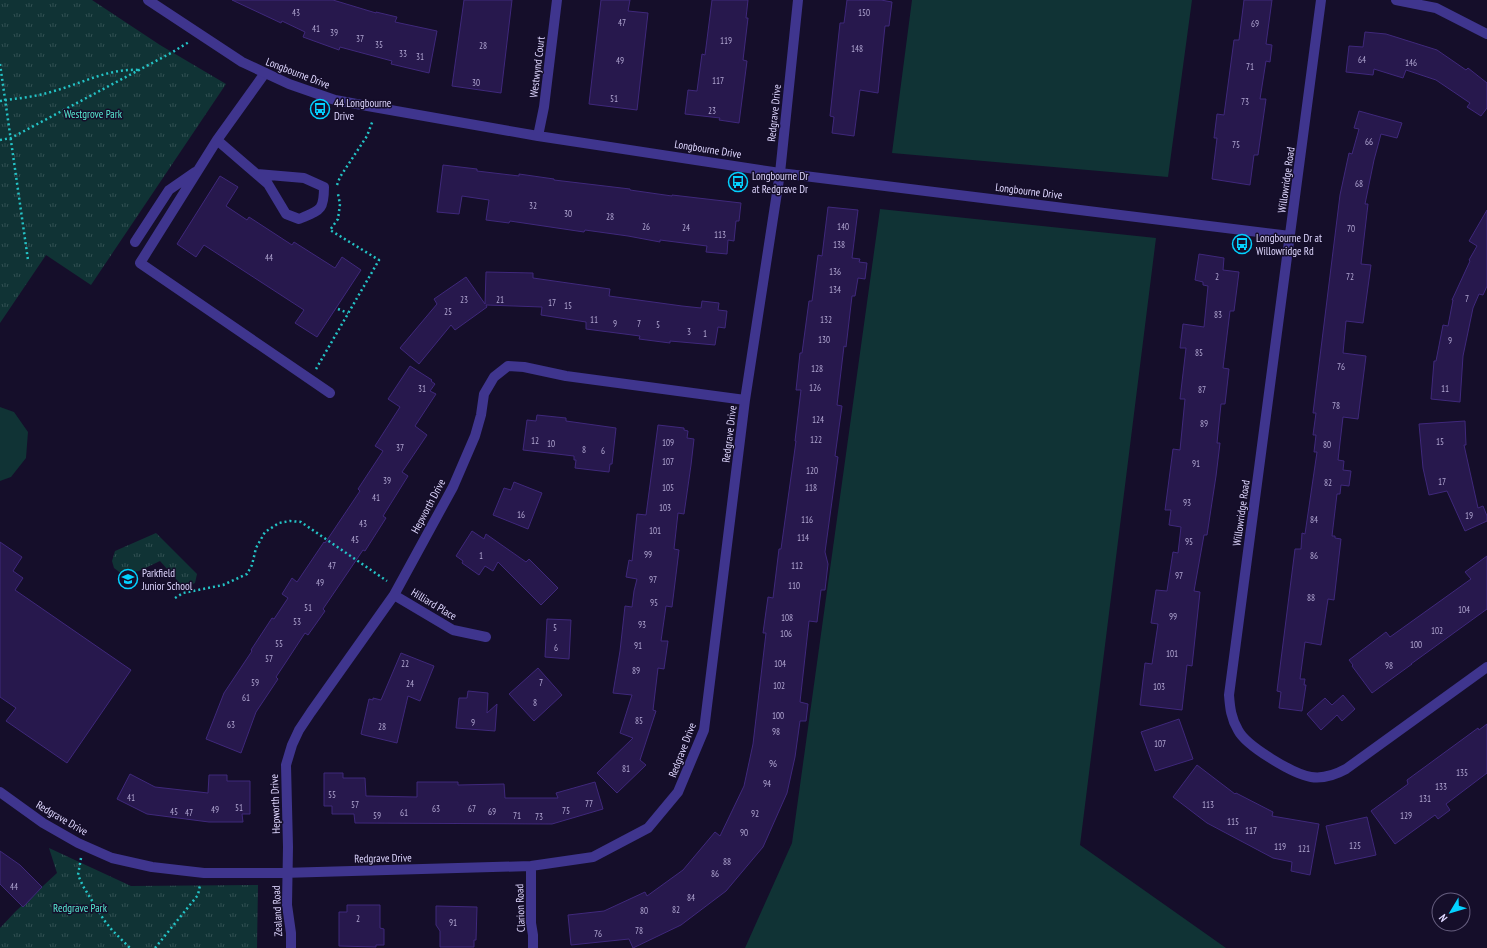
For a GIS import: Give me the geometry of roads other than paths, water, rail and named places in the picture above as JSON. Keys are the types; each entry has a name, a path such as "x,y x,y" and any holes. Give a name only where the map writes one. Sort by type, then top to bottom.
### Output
{"street":[{"name":"Longbourne Drive","path":"148,0 242,62 289,84 335,100 538,136 780,173 1290,236"},
{"name":"Westwynd Court","path":"538,136 544,107 556,0"},
{"name":"Redgrave Drive","path":"0,792 43,823 83,845 112,858 171,870 204,873 531,866 593,857 648,828 678,792 704,730 745,400 780,173 798,0"},
{"name":"Willowridge Road","path":"1321,0 1229,695 1231,716 1238,732 1249,744 1296,773 1312,777 1329,777 1346,769 1487,667"},
{"path":"1396,0 1436,8 1487,34"},
{"path":"265,73 217,140 140,263 330,393"},
{"path":"217,140 268,184 286,214 299,219 316,212 324,203 324,187 304,178 257,174"},
{"path":"135,242 169,190 198,169"},
{"name":"Hepworth Drive","path":"288,872 286,765 292,745 299,730 311,712 396,591 453,487 475,436 481,415 484,394 494,377 508,366 524,367 573,377 745,400"},
{"name":"Hilliard Place","path":"396,591 453,630 486,637"},
{"name":"Clarion Road","path":"531,866 531,917 533,948"},
{"name":"Zealand Road","path":"288,872 287,905 291,933 291,948"}],"place":[{"name":"44 Longbourne Drive","path":"320,109"},
{"name":"Longbourne Dr at Redgrave Dr","path":"738,182"},
{"name":"Longbourne Dr at Willowridge Rd","path":"1242,244"},
{"name":"Parkfield Junior School","path":"128,579"}],"park label":[{"name":"Westgrove Park","path":"93,114"},
{"name":"Redgrave Park","path":"80,908"}]}
